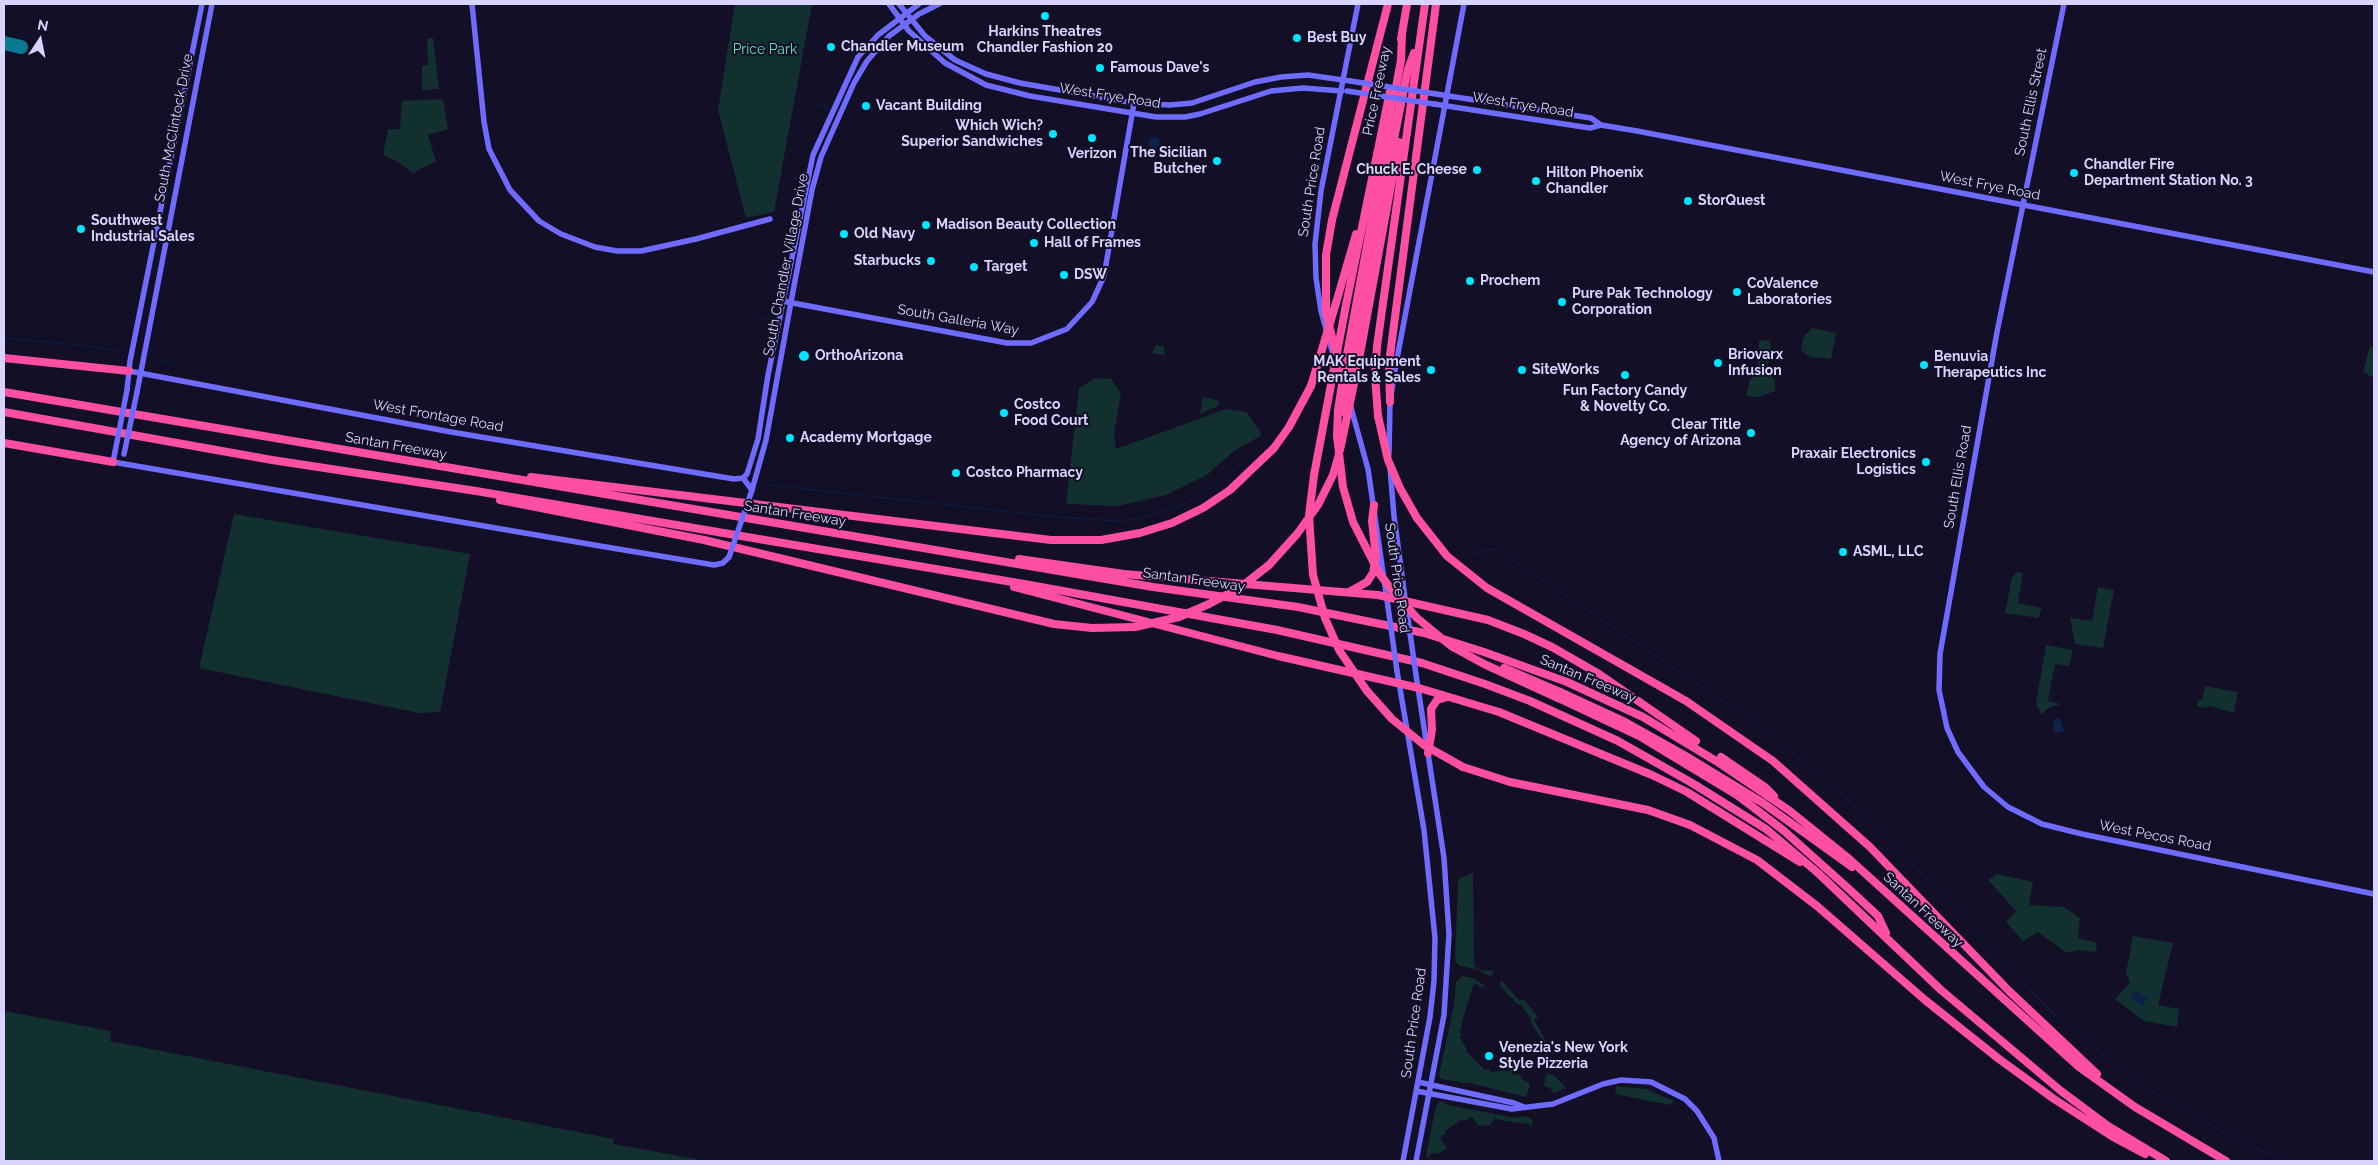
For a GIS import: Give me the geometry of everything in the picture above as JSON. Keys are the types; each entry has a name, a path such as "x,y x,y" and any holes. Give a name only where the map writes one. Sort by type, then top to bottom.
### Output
{"highway":[{"path":"1346,391 1326,312 1326,255 1332,220 1388,4"},
{"name":"Price Freeway","path":"1370,184 1407,4"},
{"path":"1425,4 1377,346 1375,376 1378,416 1388,460 1400,488 1417,518 1447,556 1487,588 1694,706 1773,761 1847,825 2015,998 2073,1054 2135,1107"},
{"path":"1390,402 1389,363 1436,4"},
{"path":"1402,34 1401,60 1346,373 1342,422 1343,454 1348,485 1363,531 1388,577 1417,612 1452,641 1484,659 1649,741 1702,772 1744,801 1802,846 1878,916 1887,937"},
{"path":"1346,373 1408,69 1420,37"},
{"path":"4,412 404,481 644,527 1054,624 1092,628 1135,626 1166,621 1209,604 1241,587 1269,565 1297,534 1318,505 1333,475 1340,452 1358,365 1410,74 1420,37"},
{"path":"477,472 1051,540 1102,540 1140,533 1172,523 1203,508 1230,490 1274,448 1290,426 1311,386 1370,184"},
{"path":"1370,184 1314,475 1310,515 1312,567 1325,618 1339,650 1367,691 1392,719 1435,752 1463,767 1510,782 1648,810 1690,825 1757,860 1802,894 1925,1000 1999,1059 2054,1099 2113,1137 2160,1161"},
{"path":"4,358 130,371"},
{"name":"Santan Freeway","path":"4,392 1153,587 1298,607 1432,635 1524,666 1643,717 1690,743 1790,811 1872,880 2079,1067 2135,1107 2226,1161"},
{"path":"4,443 113,462"},
{"path":"404,481 476,490 1277,630 1422,663 1485,684 1557,712 1627,745 1766,829 1818,873 1941,990 2061,1091 2108,1126 2166,1161"},
{"path":"1346,593 1362,586 1373,573 1376,557 1372,521 1374,505"},
{"path":"936,550 989,554 1124,574 1387,597 1501,624 1552,647 1599,674 1764,787 1790,811"},
{"path":"966,575 1109,610 1278,656 1419,688 1455,698 1524,722 1670,784 1718,810 1818,873"},
{"path":"1559,695 1631,726 1684,755 1763,803 1872,880"},
{"path":"1428,753 1431,737 1431,709 1441,698 1455,698"}],"street":[{"name":"South McClintock Drive","path":"113,462 202,4"},
{"name":"South McClintock Drive","path":"122,464 212,4"},
{"path":"472,4 484,122 489,149 498,170 513,194 539,221 574,241 594,247 641,251 696,239 770,219"},
{"path":"889,4 901,22"},
{"path":"898,4 908,16"},
{"name":"South Chandler Village Drive","path":"743,478 747,474 756,448 782,301 812,154 858,57 866,46 901,22 919,4"},
{"name":"South Chandler Village Drive","path":"908,16 939,4"},
{"name":"South Price Road","path":"1358,4 1342,79 1319,207 1315,256 1316,278 1324,329 1346,391 1365,456 1374,505 1397,671 1424,830 1435,930 1432,999 1403,1161"},
{"name":"South Price Road","path":"1416,1161 1446,1002 1449,916 1444,858 1416,675 1390,484 1390,402 1464,4"},
{"name":"South Ellis Street","path":"2023,205 2064,4"},
{"name":"West Frye Road","path":"908,16 944,52 986,74 1020,84 1134,103 1170,105 1192,104 1255,82 1281,77 1308,75 1342,79 1591,118 1601,125 2374,272"},
{"name":"South Chandler Village Drive","path":"122,464 718,565 725,562 729,557 752,490 766,440 790,302 816,173 828,140 863,67 901,22"},
{"name":"West Frye Road","path":"901,22 938,58 986,85 1020,94 1132,114 1156,117 1185,117 1271,91 1303,88 1340,90 1590,128 1601,125"},
{"name":"South Galleria Way","path":"782,301 995,342 1030,343 1058,334 1074,323 1087,309 1102,281 1134,103"},
{"path":"1510,116 1512,106"},
{"name":"South Ellis Road","path":"1958,752 1947,728 1941,704 1938,678 1940,654 1981,416 2023,205"},
{"name":"West Frontage Road","path":"130,371 460,433 734,479 743,478"},
{"path":"113,462 122,464"},
{"path":"743,478 752,490"},
{"name":"West Pecos Road","path":"1958,752 1969,769 1993,795 2008,807 2042,824 2068,832 2374,894"},
{"path":"1416,1091 1512,1109 1553,1104 1603,1084 1622,1080 1651,1082 1685,1099 1697,1111 1714,1138 1719,1161"},
{"path":"1418,1082 1514,1103 1524,1107"}],"green space":[{"name":"Price Park","path":"735,4 812,4 774,212 746,218 718,110"},
{"path":"427,38 433,38 439,89 422,90 422,66 428,65"},
{"path":"443,99 448,129 428,135 436,161 413,173 398,162 383,155 388,129 400,129 402,101"},
{"path":"1812,328 1836,333 1831,359 1810,357 1801,350 1804,336"},
{"path":"1769,340 1773,355 1766,367 1775,381 1775,391 1759,397 1746,396 1750,380 1758,370 1759,341"},
{"path":"1156,345 1164,346 1165,355 1152,353"},
{"path":"2370,346 2374,347 2374,378 2363,372"},
{"path":"1095,378 1111,379 1121,393 1114,435 1116,449 1226,409 1247,412 1262,435 1234,451 1207,475 1166,495 1118,506 1066,504 1079,388"},
{"path":"1203,397 1220,401 1218,406 1200,414"},
{"path":"234,514 470,554 440,712 419,713 199,668"},
{"path":"2017,572 2023,573 2018,603 2042,608 2038,618 2005,613 2012,577"},
{"path":"2098,587 2114,590 2103,648 2075,644 2070,618 2092,621"},
{"path":"2046,645 2073,650 2069,666 2055,664 2048,701 2061,704 2048,708 2042,715 2036,703"},
{"path":"2205,686 2238,692 2234,713 2210,706 2205,708 2197,706 2198,701 2202,700"},
{"path":"1473,873 1474,966 1480,970 1494,971 1491,977 1476,969 1460,966 1455,961 1458,881 1460,878"},
{"path":"1997,874 2033,882 2029,905 2064,907 2080,918 2078,938 2097,943 2096,952 2078,950 2067,953 2038,932 2023,941 2006,922 2016,911 1988,880"},
{"path":"2133,936 2173,943 2158,1005 2179,1009 2177,1027 2144,1021 2115,999 2130,982 2126,973"},
{"path":"1462,976 1474,978 1485,986 1484,988 1474,983 1464,1015 1460,1032 1462,1035 1459,1037 1467,1049 1466,1051 1485,1070 1488,1068 1491,1072 1512,1070 1512,1075 1520,1074 1522,1079 1530,1084 1526,1097 1474,1084 1441,1079 1439,1075 1454,1005 1456,982"},
{"path":"1501,980 1520,1001 1524,999 1538,1017 1534,1020 1547,1043 1551,1066 1547,1065 1544,1044 1531,1022 1531,1018 1521,1005 1517,1004 1500,986"},
{"path":"4,1011 111,1031 110,1041 614,1139 613,1144 707,1161 4,1161"},
{"path":"1546,1075 1555,1076 1566,1088 1554,1093 1550,1088 1544,1086"},
{"path":"1616,1086 1646,1089 1674,1101 1670,1105 1615,1094"},
{"path":"1440,1101 1448,1105 1515,1118 1527,1116 1532,1120 1532,1127 1529,1124 1495,1118 1490,1125 1479,1126 1472,1117 1465,1121 1461,1120 1445,1131 1445,1134 1440,1138 1447,1148 1439,1153 1430,1154 1430,1159 1426,1156 1436,1106"}],"water":[{"path":"1154,137 1160,143 1154,149 1148,143"},
{"path":"2060,718 2064,731 2054,733 2053,719"},
{"path":"2134,990 2148,998 2143,1006 2130,998"}],"waterway":[{"path":"812,102 829,109"},
{"path":"787,177 800,179"},
{"path":"759,318 773,320"},
{"path":"4,338 79,345 118,351"},
{"path":"161,360 180,364"},
{"path":"770,485 1057,517 1118,521 1147,517 1181,506 1220,482 1246,460"},
{"path":"1474,554 1490,549 1501,552 1742,714 1793,753 1849,801 1897,847 2054,1014 2117,1066 2167,1101 2243,1143 2286,1161"}],"taxiway":[{"path":"4,43 21,47"}],"place":[{"name":"Harkins Theatres Chandler Fashion 20","path":"1045,16"},
{"name":"Best Buy","path":"1297,38"},
{"name":"Chandler Museum","path":"831,47"},
{"name":"Famous Dave's","path":"1100,68"},
{"name":"Vacant Building","path":"866,106"},
{"name":"Which Wich? Superior Sandwiches","path":"1053,134"},
{"name":"Verizon","path":"1092,138"},
{"name":"The Sicilian Butcher","path":"1217,161"},
{"name":"Chuck E. Cheese","path":"1477,170"},
{"name":"Chandler Fire Department Station No. 3","path":"2074,173"},
{"name":"Hilton Phoenix Chandler","path":"1536,181"},
{"name":"StorQuest","path":"1688,201"},
{"name":"Madison Beauty Collection","path":"926,225"},
{"name":"Southwest Industrial Sales","path":"81,229"},
{"name":"Old Navy","path":"844,234"},
{"name":"Hall of Frames","path":"1034,243"},
{"name":"Starbucks","path":"931,261"},
{"name":"Target","path":"974,267"},
{"name":"DSW","path":"1064,275"},
{"name":"Prochem","path":"1470,281"},
{"name":"CoValence Laboratories","path":"1737,292"},
{"name":"Pure Pak Technology Corporation","path":"1562,302"},
{"name":"OrthoArizona","path":"804,356"},
{"name":"Briovarx Infusion","path":"1718,363"},
{"name":"Benuvia Therapeutics Inc","path":"1924,365"},
{"name":"MAK Equipment Rentals & Sales","path":"1431,370"},
{"name":"SiteWorks","path":"1522,370"},
{"name":"Fun Factory Candy & Novelty Co.","path":"1625,375"},
{"name":"Costco Food Court","path":"1004,413"},
{"name":"Clear Title Agency of Arizona","path":"1751,433"},
{"name":"Academy Mortgage","path":"790,438"},
{"name":"Praxair Electronics Logistics","path":"1926,462"},
{"name":"Costco Pharmacy","path":"956,473"},
{"name":"ASML, LLC","path":"1843,552"},
{"name":"Venezia's New York Style Pizzeria","path":"1489,1056"}]}
